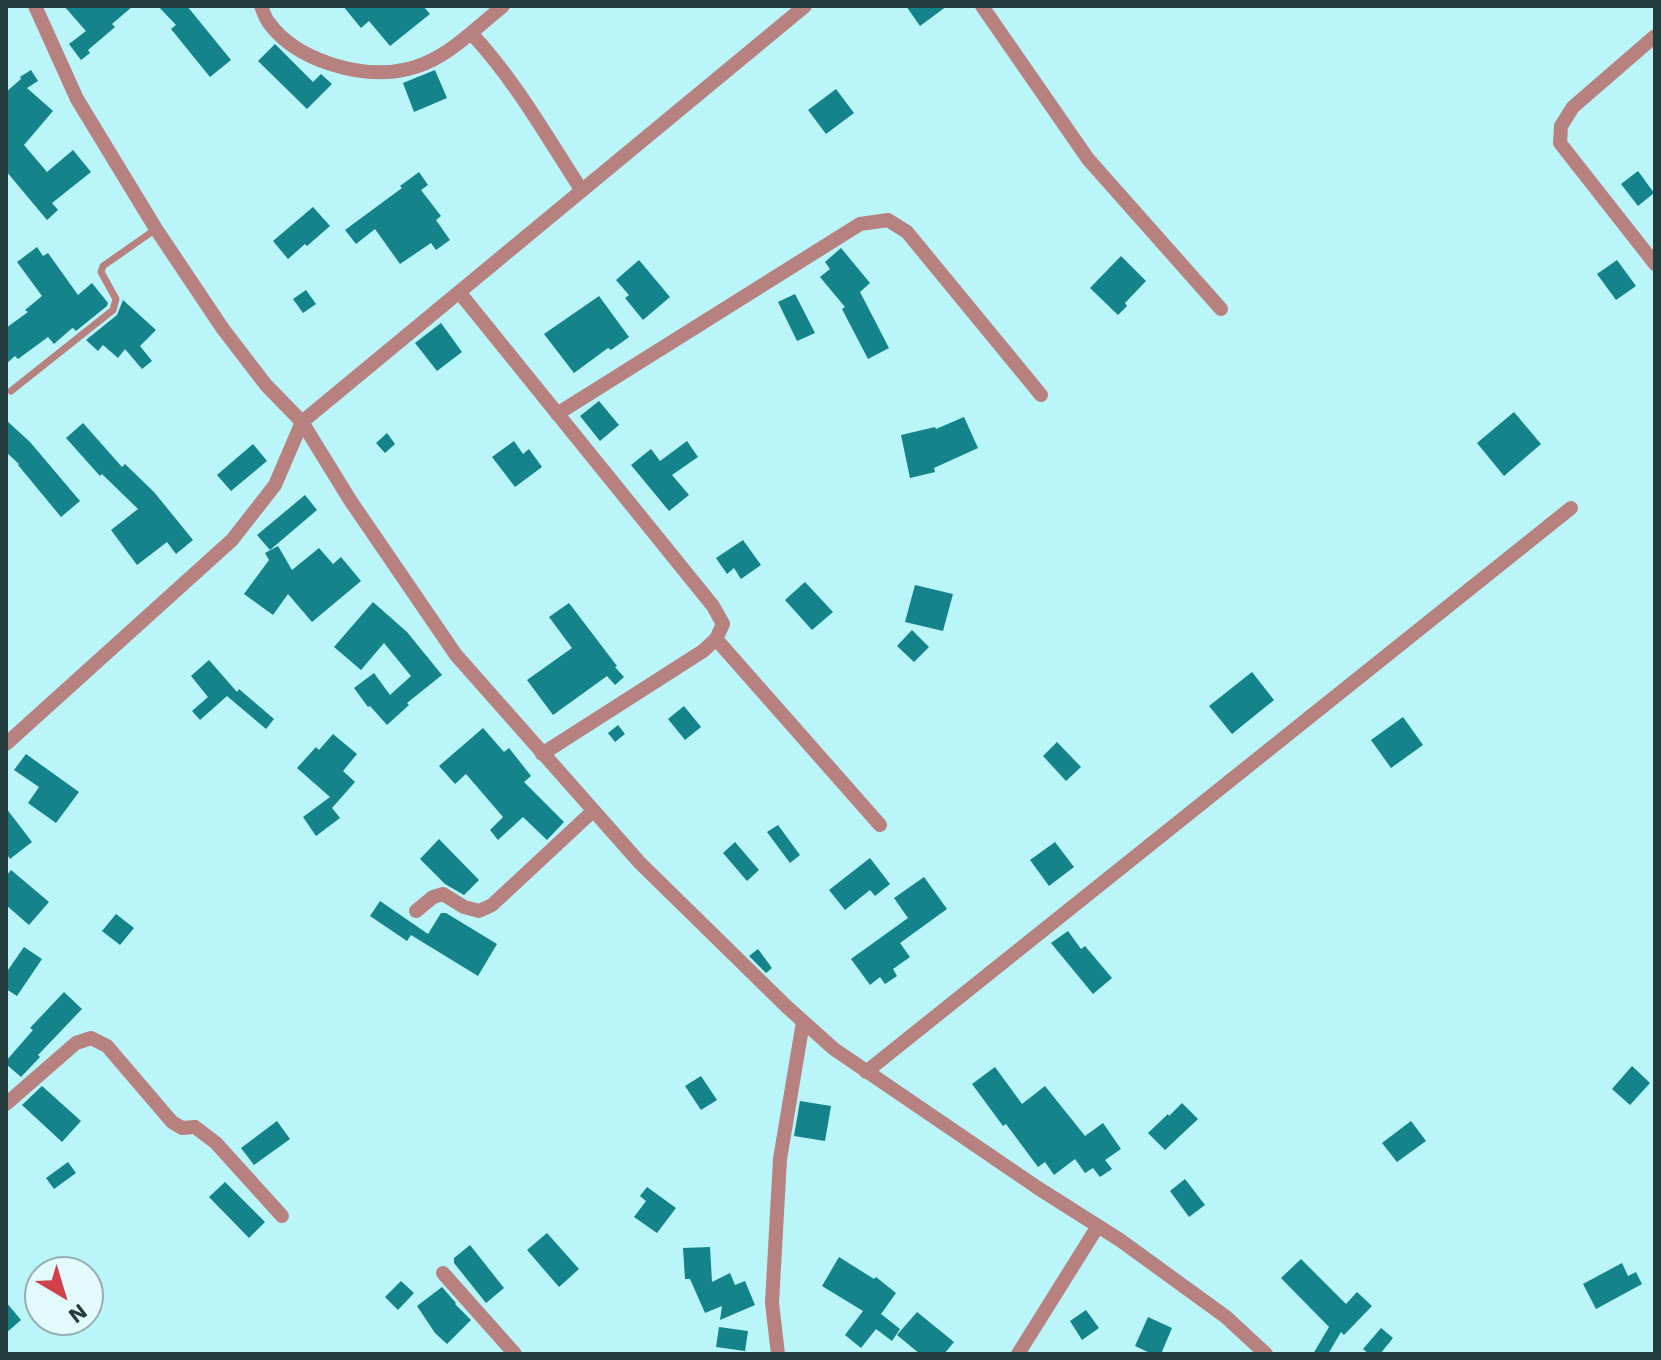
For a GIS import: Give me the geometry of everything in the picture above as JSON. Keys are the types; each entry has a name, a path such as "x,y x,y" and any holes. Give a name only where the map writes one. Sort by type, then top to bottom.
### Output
{"street":[{"path":"36,6 77,99 156,229 223,329 266,385 302,422 350,500 456,655 640,863 834,1049 1098,1226 1226,1317 1266,1354"},
{"path":"261,6 268,22 291,45 325,64 367,72 406,70 427,63 448,52 503,6"},
{"path":"6,744 232,540 275,485 302,422 805,6"},
{"path":"982,6 1088,159 1221,309"},
{"path":"471,33 526,103 582,191"},
{"path":"1655,36 1573,107 1561,126 1560,143 1655,264"},
{"path":"557,414 860,224 888,220 907,232 1041,395"},
{"path":"459,292 713,606 723,624 716,639 703,651 542,754"},
{"path":"866,1072 1571,508"},
{"path":"716,639 880,825"},
{"path":"416,911 433,897 443,894 464,907 479,911 492,905 593,811"},
{"path":"778,1354 772,1303 780,1159 803,1022"},
{"path":"6,1104 76,1043 91,1038 107,1046 172,1122 182,1128 195,1127 216,1143 282,1216"},
{"path":"1018,1354 1098,1226"},
{"path":"443,1273 515,1354"}],"lane":[{"path":"11,391 113,310 116,299 101,272 103,266 156,229"}],"building":[{"path":"64,6 133,6 112,24 115,27 81,60 69,44 86,31"},
{"path":"158,6 187,6 231,60 210,77 171,29 176,25"},
{"path":"343,6 423,6 430,14 390,46 369,21 361,28"},
{"path":"906,6 947,6 920,26"},
{"path":"275,44 313,82 321,74 332,84 307,109 258,61"},
{"path":"31,70 38,81 27,88 53,111 24,145 47,172 73,150 91,172 52,203 58,210 47,220 6,171 6,92"},
{"path":"435,70 447,98 414,112 403,83"},
{"path":"836,89 854,113 826,134 808,110"},
{"path":"1638,171 1654,193 1638,206 1621,184"},
{"path":"419,172 428,185 421,190 441,216 436,220 450,240 436,250 431,243 400,264 375,229 356,244 345,230"},
{"path":"313,207 330,226 288,259 273,241"},
{"path":"37,247 43,256 48,253 78,295 92,283 108,303 76,331 71,329 54,344 48,337 6,364 6,328 28,312 25,310 42,296 17,262"},
{"path":"841,248 870,283 860,292 889,348 868,359 842,309 845,307 820,277 830,269 825,262"},
{"path":"1121,256 1146,281 1118,315 1090,288"},
{"path":"639,260 670,297 643,320 625,298 629,295 616,280"},
{"path":"1617,260 1636,286 1616,300 1597,274"},
{"path":"306,290 316,304 303,313 293,299"},
{"path":"795,294 815,333 797,341 778,302"},
{"path":"599,296 629,337 574,373 544,334"},
{"path":"123,300 156,330 140,346 152,361 142,369 125,349 118,358 103,345 98,351 86,340 117,315"},
{"path":"441,323 462,352 437,371 415,343"},
{"path":"599,401 619,425 600,441 580,416"},
{"path":"1514,412 1541,444 1504,476 1477,443"},
{"path":"964,417 978,448 934,468 935,472 910,478 901,435 936,429"},
{"path":"6,420 30,442 80,501 61,517 6,452"},
{"path":"83,423 122,467 125,464 154,492 193,540 176,554 167,542 137,565 111,530 138,509 102,474 100,476 66,438"},
{"path":"387,433 395,444 385,453 376,443"},
{"path":"514,441 523,454 529,449 542,467 515,487 492,457"},
{"path":"687,441 698,457 672,475 689,495 669,511 631,465 651,449 660,461"},
{"path":"253,444 267,461 231,491 217,475"},
{"path":"305,495 317,510 270,550 257,535"},
{"path":"743,540 761,565 741,579 734,568 727,574 716,558"},
{"path":"278,546 292,570 319,548 333,564 341,557 361,581 312,622 288,594 273,615 244,594 269,560 265,553"},
{"path":"805,582 833,612 812,630 785,600"},
{"path":"915,585 953,594 943,631 905,622"},
{"path":"373,602 407,632 442,675 407,703 409,705 387,725 354,688 374,673 390,695 411,676 384,643 361,670 334,647"},
{"path":"569,603 624,677 615,685 607,676 553,715 527,680 572,648 549,617"},
{"path":"912,630 929,647 914,662 897,646"},
{"path":"209,660 237,692 239,689 274,719 266,729 227,696 200,720 192,711 208,697 191,676"},
{"path":"1252,672 1274,700 1232,734 1209,706"},
{"path":"684,706 701,727 685,740 668,719"},
{"path":"1403,717 1423,745 1391,768 1371,740"},
{"path":"618,725 625,734 615,742 608,733"},
{"path":"483,728 504,752 509,748 531,776 524,782 564,822 547,840 523,817 498,840 490,830 503,817 466,774 455,784 439,766"},
{"path":"333,734 357,754 343,771 355,782 332,808 340,818 316,836 303,817 330,797 297,768"},
{"path":"1057,742 1081,767 1066,781 1043,756"},
{"path":"26,754 79,792 56,823 28,803 39,787 14,770"},
{"path":"6,808 32,842 10,859 6,853"},
{"path":"778,825 800,855 790,863 767,832"},
{"path":"439,839 479,880 464,895 445,884 420,859"},
{"path":"735,842 759,870 747,881 723,853"},
{"path":"1055,842 1074,867 1049,886 1030,860"},
{"path":"870,858 890,884 875,896 870,890 845,910 829,890"},
{"path":"11,870 49,902 29,925 6,905 6,876"},
{"path":"924,877 947,909 900,943 910,957 893,969 897,976 885,984 880,977 870,985 851,959 908,918 894,898"},
{"path":"380,901 428,934 441,913 446,913 497,944 478,976 411,935 407,941 370,916"},
{"path":"116,914 134,928 120,945 102,931"},
{"path":"1068,931 1081,949 1085,946 1112,978 1093,994 1051,943"},
{"path":"24,947 42,959 17,996 6,989 6,973"},
{"path":"758,949 772,968 766,973 749,956"},
{"path":"64,992 82,1009 21,1077 6,1061 33,1030 30,1028"},
{"path":"1632,1066 1650,1083 1630,1105 1612,1089"},
{"path":"995,1067 1022,1104 1045,1086 1085,1136 1103,1123 1121,1149 1105,1160 1112,1169 1100,1177 1093,1168 1085,1173 1075,1159 1054,1175 1045,1162 1038,1167 972,1084"},
{"path":"701,1076 717,1100 701,1110 685,1086"},
{"path":"42,1086 81,1121 62,1142 22,1105"},
{"path":"800,1101 831,1106 825,1141 794,1136"},
{"path":"1182,1103 1198,1119 1165,1150 1148,1133"},
{"path":"277,1121 290,1139 254,1165 241,1148"},
{"path":"1411,1121 1426,1141 1397,1162 1382,1143"},
{"path":"68,1162 76,1173 54,1189 46,1178"},
{"path":"1185,1179 1205,1205 1189,1217 1170,1191"},
{"path":"225,1182 265,1222 249,1238 209,1197"},
{"path":"647,1187 676,1208 657,1233 634,1217 646,1201 640,1196"},
{"path":"547,1233 579,1269 559,1287 527,1250"},
{"path":"470,1245 504,1288 486,1303 454,1263 454,1258"},
{"path":"710,1247 712,1282 730,1273 735,1285 745,1281 755,1305 720,1320 722,1306 705,1313 690,1279 685,1279 683,1248"},
{"path":"839,1257 874,1279 876,1277 896,1293 881,1314 900,1329 892,1341 876,1329 861,1348 845,1335 863,1311 822,1286"},
{"path":"1301,1259 1346,1304 1357,1292 1372,1306 1344,1335 1341,1332 1328,1354 1313,1354 1329,1327 1281,1278"},
{"path":"1622,1263 1628,1276 1636,1272 1642,1284 1596,1309 1583,1284"},
{"path":"401,1281 414,1293 398,1310 385,1297"},
{"path":"442,1287 471,1320 447,1344 435,1333 417,1306"},
{"path":"6,1302 21,1320 6,1333"},
{"path":"1086,1310 1099,1328 1082,1340 1070,1321"},
{"path":"917,1312 954,1342 944,1354 920,1354 897,1335"},
{"path":"1148,1317 1172,1328 1161,1354 1152,1354 1135,1346"},
{"path":"719,1327 748,1331 745,1351 716,1347"},
{"path":"1381,1328 1393,1338 1380,1354 1369,1354 1363,1349"}]}
